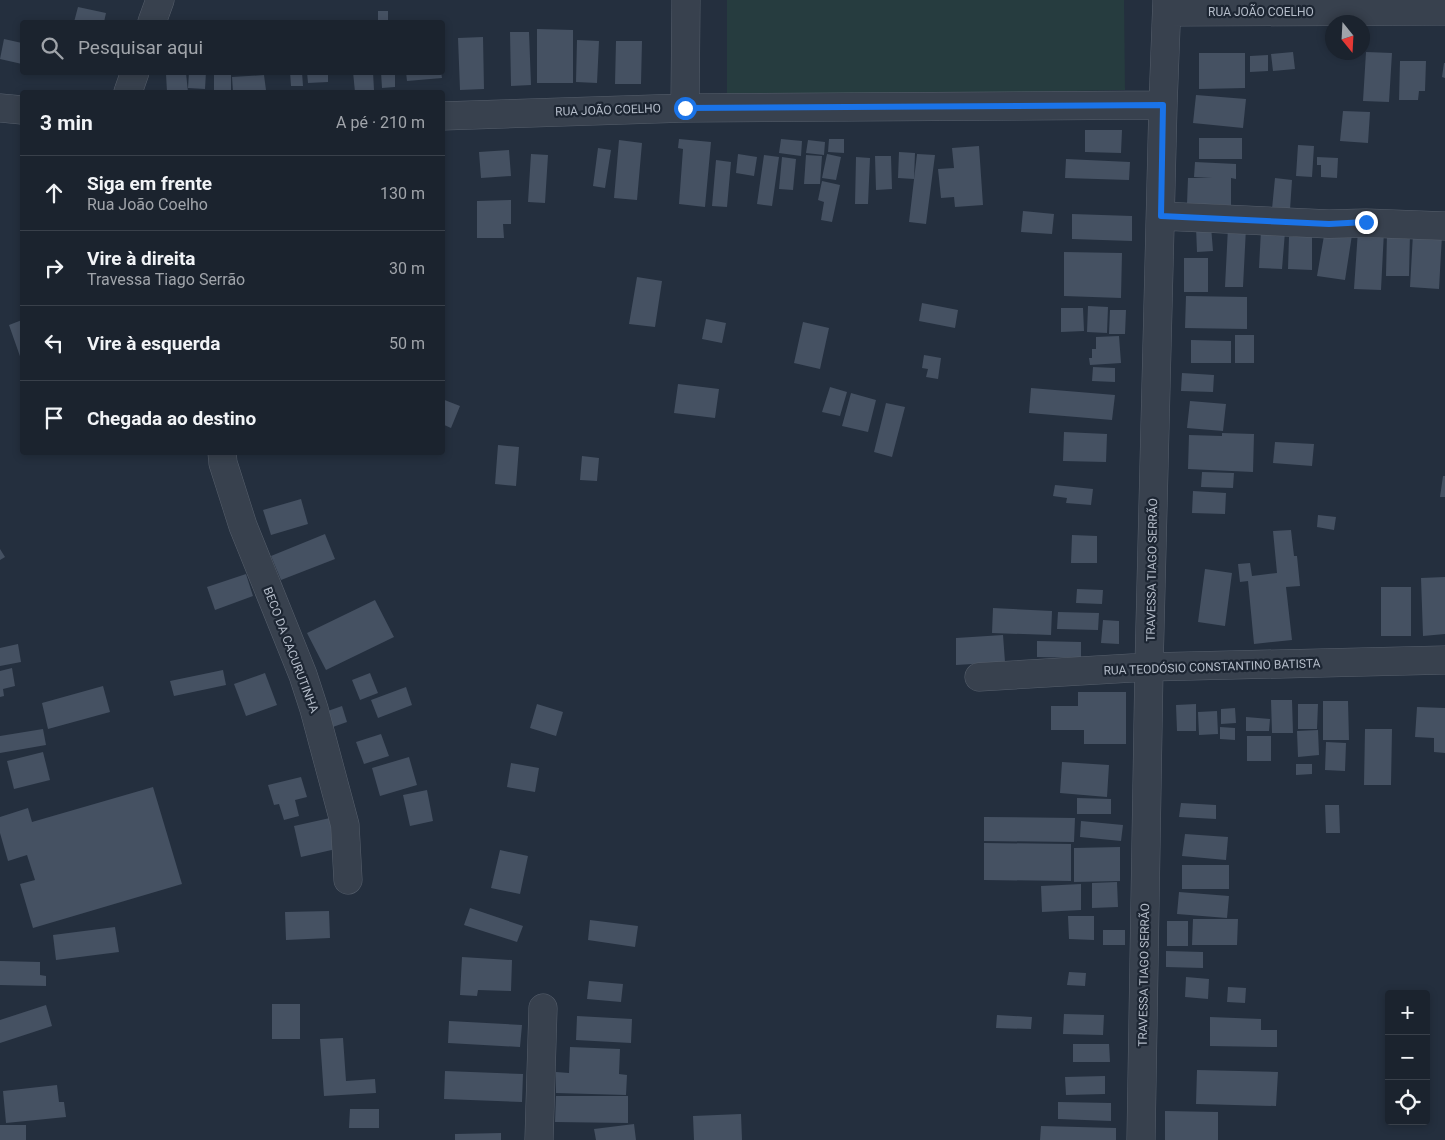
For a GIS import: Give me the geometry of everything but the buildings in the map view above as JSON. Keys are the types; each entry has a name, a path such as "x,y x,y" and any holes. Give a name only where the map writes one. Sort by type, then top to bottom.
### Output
{"street":[{"path":"153,20 160,0"},
{"path":"685,108 686,0"},
{"name":"RUA JOÃO COELHO","path":"1167,6 1445,11"},
{"name":"TRAVESSA TIAGO SERRÃO","path":"1141,1140 1149,667 1167,6"},
{"path":"129,90 134,75"},
{"name":"RUA JOÃO COELHO","path":"445,116 685,108 1163,105"},
{"path":"0,108 20,110"},
{"path":"1161,216 1329,224 1366,222 1445,226"},
{"name":"BECO DA CACURUTINHA","path":"222,455 223,463 243,526 314,708 345,825 348,880"},
{"name":"RUA TEODÓSIO CONSTANTINO BATISTA","path":"979,677 1149,667 1445,660"},
{"path":"538,1140 544,1008"}],"green space":[{"path":"727,0 1124,0 1125,90 727,98"}],"route":[{"path":"685,108 1163,105 1161,216 1329,224 1366,222"}]}
